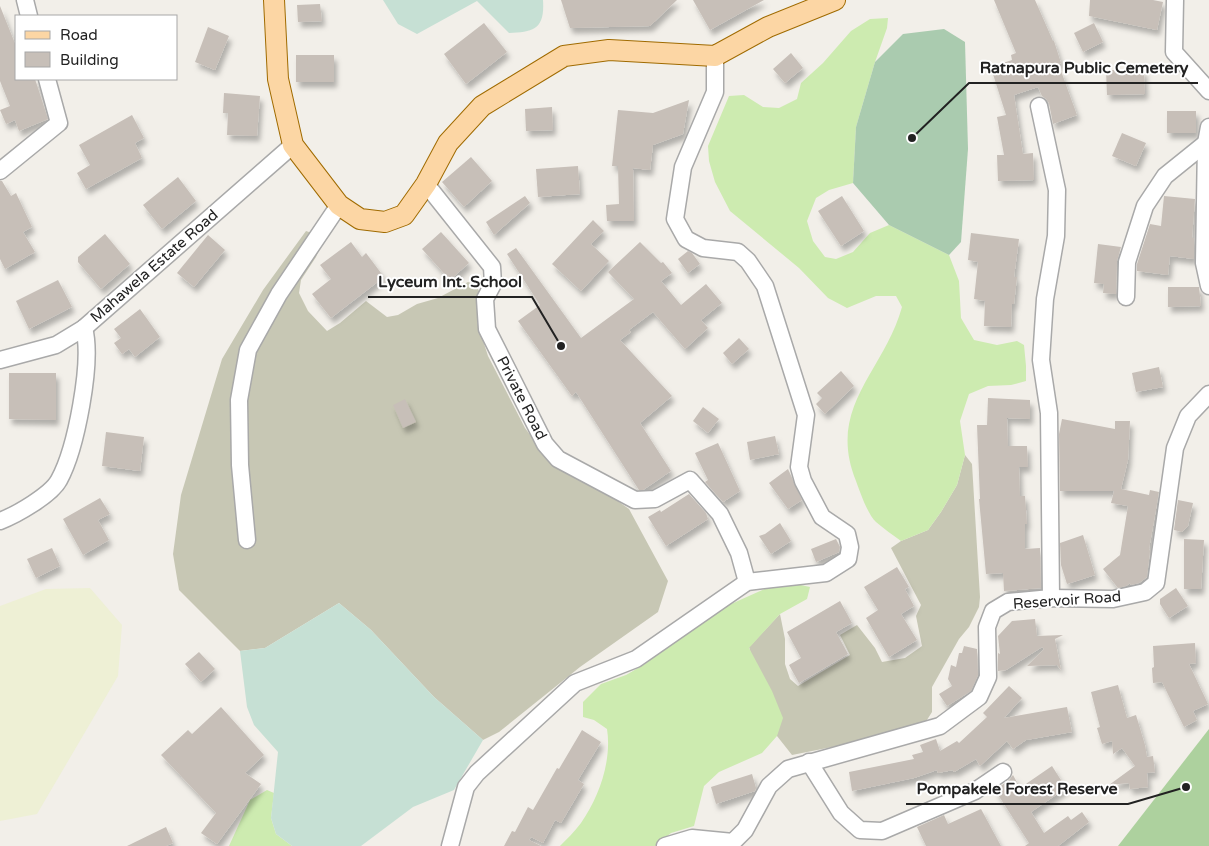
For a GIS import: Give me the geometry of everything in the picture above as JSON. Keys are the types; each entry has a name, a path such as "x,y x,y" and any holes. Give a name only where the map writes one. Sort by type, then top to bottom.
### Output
{"main road":[{"path":"274,0 278,80 293,145 339,205 360,219 385,222 404,215 426,184 448,143 482,106 564,56 609,50 715,56 768,27 835,0"}],"street":[{"path":"25,0 29,15"},
{"path":"1176,0 1174,52 1209,91"},
{"path":"450,846 466,788 477,773 575,683 636,659 747,582 826,573 848,559 850,547 847,534 822,517 803,481 799,467 806,415 765,286 748,261 738,252 704,248 686,239 675,219 683,168 715,92 715,56"},
{"path":"0,171 59,123 47,80"},
{"path":"1039,106 1057,190 1056,236 1045,298 1041,360 1048,413 1051,598"},
{"path":"1209,127 1206,143 1204,264 1209,286"},
{"path":"1126,296 1127,262 1145,206 1165,176 1206,143"},
{"name":"Mahawela Estate Road","path":"0,360 56,345 84,328 293,145"},
{"name":"Private Road","path":"426,184 492,267 493,284 485,300 488,329 545,444 558,459 635,500 655,499 690,480 720,514 739,553 747,582"},
{"path":"247,540 240,465 239,400 248,350 279,294 339,205"},
{"path":"0,521 47,495 59,481 74,440 86,373 86,338 84,328"},
{"name":"Reservoir Road","path":"665,846 692,838 733,842 745,830 769,786 788,769 940,726 980,697 988,677 987,627 993,611 1008,602 1051,598 1113,599 1145,592 1156,582 1175,448 1188,416 1209,394"},
{"path":"809,762 842,813 860,830 882,831 975,791 1003,772"}],"shaded area":[{"path":"383,0 543,0 543,10 540,23 536,27 525,32 509,33 477,1 417,34 398,24"},
{"path":"306,231 315,234 323,240 316,257 301,280 299,293 308,311 327,331 340,323 366,301 387,317 398,315 417,304 438,298 468,282 476,285 479,291 477,322 488,356 525,428 554,467 602,490 629,509 668,581 658,612 580,667 499,732 483,740 434,697 371,630 339,603 265,648 240,651 179,590 173,554 181,495 222,359 263,290"},
{"path":"965,455 972,464 979,607 969,627 959,639 932,687 932,712 925,723 867,740 792,755 777,736 749,647 780,614 785,639 785,664 790,679 798,686 850,655 840,635 857,625 875,648 882,662 905,658 922,646 916,616 921,605 891,548 901,541 928,530 957,485"},
{"path":"90,588 122,625 118,676 37,814 0,821 0,606 46,589"},
{"path":"339,603 371,630 434,697 483,740 454,790 413,807 361,846 292,846 276,834 271,818 278,752 254,725 247,707 240,651 265,648"}],"green space":[{"path":"888,18 887,28 856,127 853,183 829,190 816,198 807,221 813,241 825,257 836,259 853,252 870,233 889,225 949,255 959,281 961,318 974,340 997,345 1017,341 1024,345 1026,366 1026,381 1011,385 988,386 969,394 960,421 965,455 957,485 928,530 901,541 876,522 867,509 856,481 849,455 848,432 853,411 861,391 894,330 902,307 896,296 876,296 847,308 828,298 799,268 730,211 715,182 709,161 708,146 729,96 744,95 763,107 779,108 797,99 801,83 823,63 851,31 870,19"},
{"path":"944,29 965,42 968,149 961,242 949,255 889,225 853,183 856,127 875,62 903,34"},
{"path":"787,582 810,587 807,599 780,614 749,648 772,691 783,718 777,736 762,753 719,772 704,786 694,826 671,833 655,846 560,846 579,826 593,802 603,778 608,754 607,729 594,720 583,717 583,702 601,684 626,675 645,664 711,613 769,587"},
{"path":"1209,729 1209,846 1118,846"},
{"path":"267,790 274,793 271,818 276,834 292,846 229,846 250,800"}],"building":[{"path":"561,0 677,0 650,26 570,28"},
{"path":"693,0 764,0 710,30"},
{"path":"994,0 1035,0 1054,41 1061,63 1041,72 1061,71 1077,115 1053,124 1049,103 1042,96 1038,87 1014,95 1023,154 1033,153 1034,180 998,181 997,155 1004,155 997,117 1006,115 992,71 1001,68 1000,64 1012,60 1011,55 1016,53"},
{"path":"1090,0 1153,0 1163,2 1157,30 1089,16"},
{"path":"320,4 322,21 298,22 297,5"},
{"path":"0,6 15,44 15,80 35,80 48,119 19,131 15,120 6,124 0,110 10,106 0,81"},
{"path":"484,23 507,52 466,84 444,54"},
{"path":"1094,23 1103,42 1083,52 1074,33"},
{"path":"208,27 229,36 215,70 195,62"},
{"path":"791,53 803,68 785,83 773,69"},
{"path":"296,55 334,55 334,82 296,82"},
{"path":"1106,70 1144,70 1145,94 1107,95"},
{"path":"224,93 260,96 257,136 227,135 228,113 223,113"},
{"path":"689,100 683,134 653,145 650,170 633,168 634,221 607,221 606,205 619,204 618,166 612,166 618,110 653,113"},
{"path":"552,107 553,130 526,131 525,109"},
{"path":"1167,111 1196,111 1196,133 1167,133"},
{"path":"132,115 144,138 135,143 142,158 86,189 77,173 90,165 79,145"},
{"path":"1122,133 1146,143 1136,166 1112,156"},
{"path":"471,157 492,181 464,207 442,182"},
{"path":"578,166 580,194 538,197 536,169"},
{"path":"178,177 196,201 162,229 143,205"},
{"path":"0,181 2,181 11,196 16,193 32,227 23,232 35,252 5,269 0,259"},
{"path":"525,196 530,203 494,235 486,222"},
{"path":"842,196 864,231 841,246 818,211"},
{"path":"1164,196 1195,199 1192,238 1194,238 1194,259 1170,256 1168,275 1137,271 1137,264 1150,224 1161,226"},
{"path":"593,220 604,231 591,244 609,261 581,291 552,264"},
{"path":"441,232 469,263 450,280 422,249"},
{"path":"971,233 1019,239 1014,277 1017,277 1014,304 1012,304 1011,327 984,326 985,301 974,299 978,262 968,260"},
{"path":"105,234 130,264 101,289 78,262 78,257"},
{"path":"208,235 225,250 194,287 177,273"},
{"path":"351,242 362,257 366,253 384,277 331,318 312,294 331,279 320,265"},
{"path":"640,242 661,263 663,262 672,273 661,281 681,305 706,284 722,303 701,320 708,328 685,349 653,312 629,330 631,332 620,340 672,396 640,423 671,471 643,490 639,490 576,392 572,396 518,321 540,305 507,254 516,248 581,338 634,299 608,272"},
{"path":"1098,244 1121,247 1117,261 1116,294 1103,293 1104,284 1094,283"},
{"path":"688,251 692,253 700,264 688,273 678,259"},
{"path":"58,280 72,307 29,329 16,301"},
{"path":"1168,287 1199,287 1201,306 1168,307"},
{"path":"140,309 160,337 135,357 129,349 122,354 114,343 121,338 114,329"},
{"path":"739,338 749,349 732,364 723,353"},
{"path":"1159,367 1163,387 1136,392 1132,373"},
{"path":"841,371 854,386 825,414 816,404 822,398 817,393"},
{"path":"9,373 56,373 56,420 9,419"},
{"path":"988,398 1030,400 1030,419 1007,418 1008,446 1027,446 1028,467 1019,467 1020,496 1025,496 1027,524 1025,524 1025,549 1040,548 1041,588 1004,591 1003,573 986,574 979,499 977,425 987,425"},
{"path":"405,399 416,422 403,428 393,405"},
{"path":"703,407 719,419 708,433 693,421"},
{"path":"1062,419 1115,429 1115,421 1130,421 1128,460 1121,489 1149,495 1150,490 1159,492 1149,549 1147,577 1139,583 1131,585 1130,583 1118,588 1103,569 1120,555 1128,506 1111,503 1114,491 1060,491 1059,434"},
{"path":"106,432 144,437 140,471 102,466"},
{"path":"775,436 779,454 750,460 747,442"},
{"path":"718,443 740,491 723,502 705,482 708,480 695,453"},
{"path":"788,469 802,500 788,509 769,483"},
{"path":"689,494 706,513 708,519 666,546 648,517 660,510 661,512"},
{"path":"100,498 110,514 98,520 109,540 83,555 63,519"},
{"path":"1178,500 1193,503 1188,526 1182,532 1174,530"},
{"path":"780,523 791,541 771,554 759,536"},
{"path":"1083,535 1095,575 1067,584 1061,565 1060,543"},
{"path":"836,539 840,547 839,552 816,562 811,549"},
{"path":"1184,539 1204,540 1201,589 1184,589"},
{"path":"52,548 60,566 36,578 27,559"},
{"path":"897,567 909,587 905,589 914,606 901,614 917,640 889,657 866,618 878,610 864,587"},
{"path":"1176,588 1188,606 1169,618 1160,604 1160,599"},
{"path":"840,601 852,623 836,632 848,654 799,683 789,665 801,658 787,632"},
{"path":"1035,619 1037,636 1063,635 1055,639 1061,670 1057,665 1027,666 1044,649 1042,647 1006,670 998,671 998,653 1000,654 998,636 1012,621"},
{"path":"1195,643 1196,663 1189,664 1208,704 1193,711 1197,720 1184,727 1162,682 1153,683 1153,646"},
{"path":"964,646 977,649 978,675 971,691 947,706 939,694 952,686 948,679 951,665 956,667 959,653 962,653"},
{"path":"199,652 215,669 201,682 185,664"},
{"path":"1118,685 1127,718 1136,715 1147,757 1153,756 1155,772 1147,773 1148,787 1130,789 1129,783 1109,785 1135,766 1122,748 1113,754 1112,741 1102,744 1097,728 1100,727 1091,692"},
{"path":"1009,686 1022,698 1004,718 1067,707 1072,732 1026,740 1013,749 1007,741 980,766 976,759 954,772 953,770 938,773 937,770 914,778 852,791 849,772 914,759 912,755 923,752 920,745 936,739 940,751 957,741 959,743 987,717 983,713"},
{"path":"221,707 264,755 245,773 261,784 217,844 201,833 216,813 161,755 188,730 192,734"},
{"path":"582,730 601,742 578,780 584,784 561,823 555,820 543,843 531,837 529,840 541,846 504,846 512,831 515,832 528,807 533,810"},
{"path":"1052,766 1066,788 1031,812 1044,833 1068,816 1071,820 1082,812 1089,822 1058,846 1025,846 1029,843 995,790 1013,775 1020,788"},
{"path":"752,774 756,788 755,791 716,804 711,787"},
{"path":"981,809 1001,846 926,846 917,827 944,815 948,824"},
{"path":"166,827 173,843 166,846 127,846"}],"place":[{"name":"Ratnapura Public Cemetery","path":"912,138"},
{"name":"Lyceum Int. School","path":"561,346"},
{"name":"Pompakele Forest Reserve","path":"1186,787"}]}
